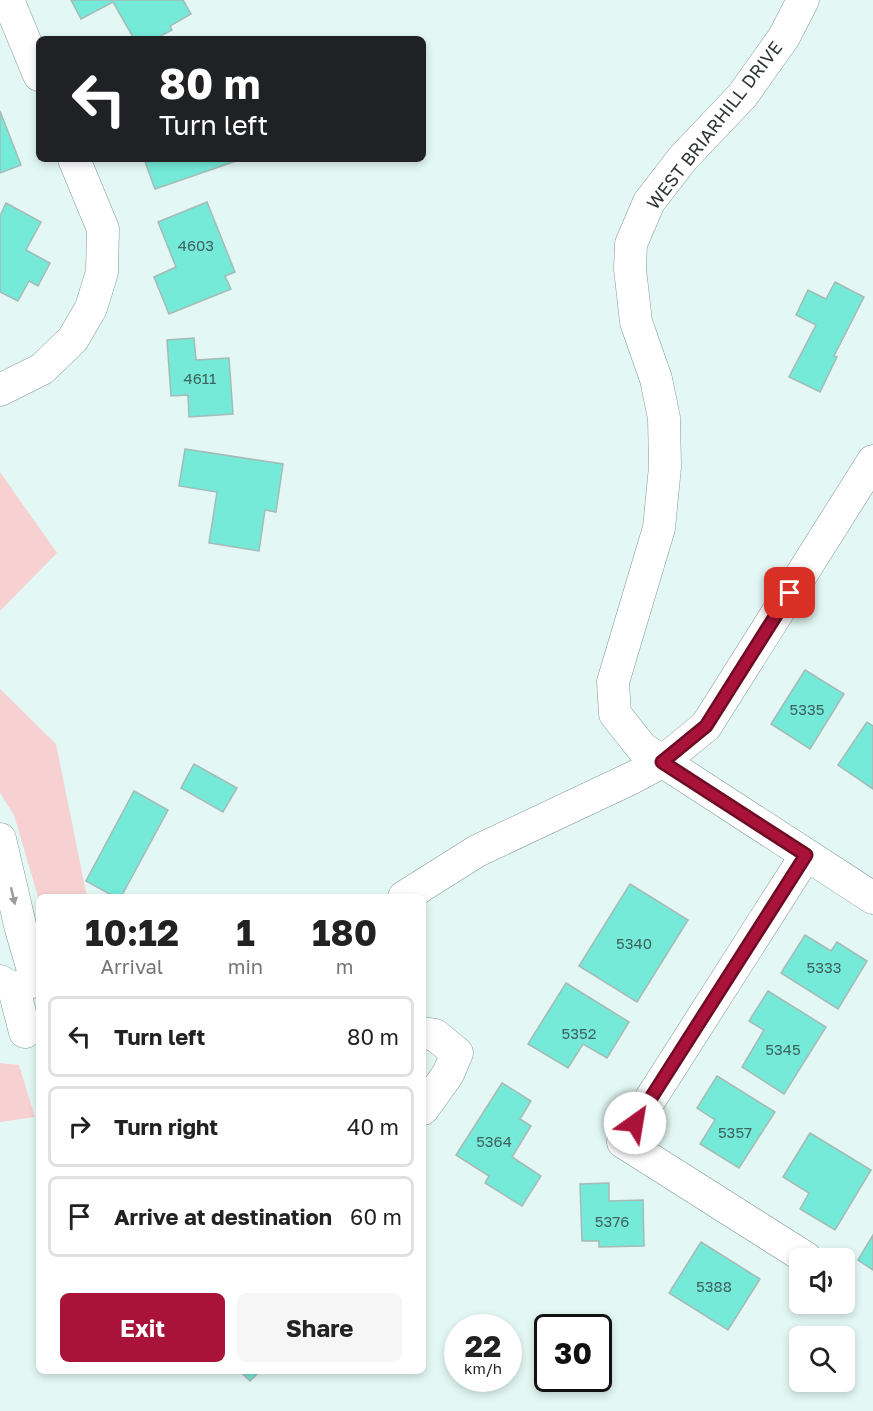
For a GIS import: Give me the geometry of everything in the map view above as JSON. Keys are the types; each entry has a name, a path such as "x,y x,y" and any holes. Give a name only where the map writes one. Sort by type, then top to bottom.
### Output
{"street":[{"path":"8,0 36,68"},
{"name":"WEST BRIARHILL DRIVE","path":"803,0 784,37 742,96 683,158 649,202 631,244 630,269 636,322 656,379 664,418 665,467 659,528 613,682 615,714 642,748 873,898"},
{"path":"0,390 42,369 73,339 92,308 102,272 103,230 75,162"},
{"path":"409,894 477,851 662,762 706,726 873,461"},
{"path":"0,839 21,929 36,980 7,985 21,1031"},
{"path":"790,1248 623,1142 806,855"},
{"path":"426,1034 435,1035 457,1053 448,1074 426,1105"}],"shaded area":[{"path":"0,472 57,553 0,611"},
{"path":"0,689 56,744 86,894 37,894 14,815 0,793"},
{"path":"0,1063 19,1065 35,1117 0,1122"}],"building":[{"path":"71,0 183,0 191,14 170,26 172,30 161,36 132,36 113,2 81,19"},
{"path":"0,111 21,165 0,173"},
{"path":"145,162 233,162 155,189"},
{"path":"207,202 235,272 225,276 231,289 169,314 154,277 176,267 158,222"},
{"path":"6,203 41,222 26,250 50,263 38,286 29,281 18,301 0,292 0,216"},
{"path":"835,282 864,297 834,356 837,357 820,392 789,377 816,325 796,315 808,290 826,299"},
{"path":"194,338 196,360 229,358 233,414 189,417 188,395 171,396 167,340"},
{"path":"185,449 283,464 276,512 265,510 259,551 209,543 217,492 179,486"},
{"path":"805,670 844,694 810,749 771,724"},
{"path":"867,722 873,726 873,789 838,765"},
{"path":"194,764 237,788 223,812 181,788"},
{"path":"134,791 168,810 123,894 110,894 86,881"},
{"path":"630,884 688,920 637,1002 579,966"},
{"path":"805,935 831,951 837,942 867,961 838,1009 781,973"},
{"path":"566,983 629,1022 607,1058 583,1044 568,1068 528,1044"},
{"path":"768,991 826,1027 784,1094 742,1067 764,1030 749,1021"},
{"path":"717,1076 775,1112 739,1168 700,1144 715,1120 697,1108"},
{"path":"502,1083 531,1101 520,1119 531,1126 512,1157 541,1176 522,1206 485,1183 489,1176 456,1155"},
{"path":"810,1133 871,1170 835,1230 800,1209 809,1193 783,1177"},
{"path":"609,1183 609,1201 643,1200 644,1246 599,1247 599,1241 582,1241 580,1184"},
{"path":"873,1235 873,1270 858,1260"},
{"path":"701,1242 760,1279 728,1330 669,1293"},
{"path":"243,1374 257,1374 250,1381"}],"route":[{"path":"635,1123 806,855 662,762 706,726 790,593"}]}
